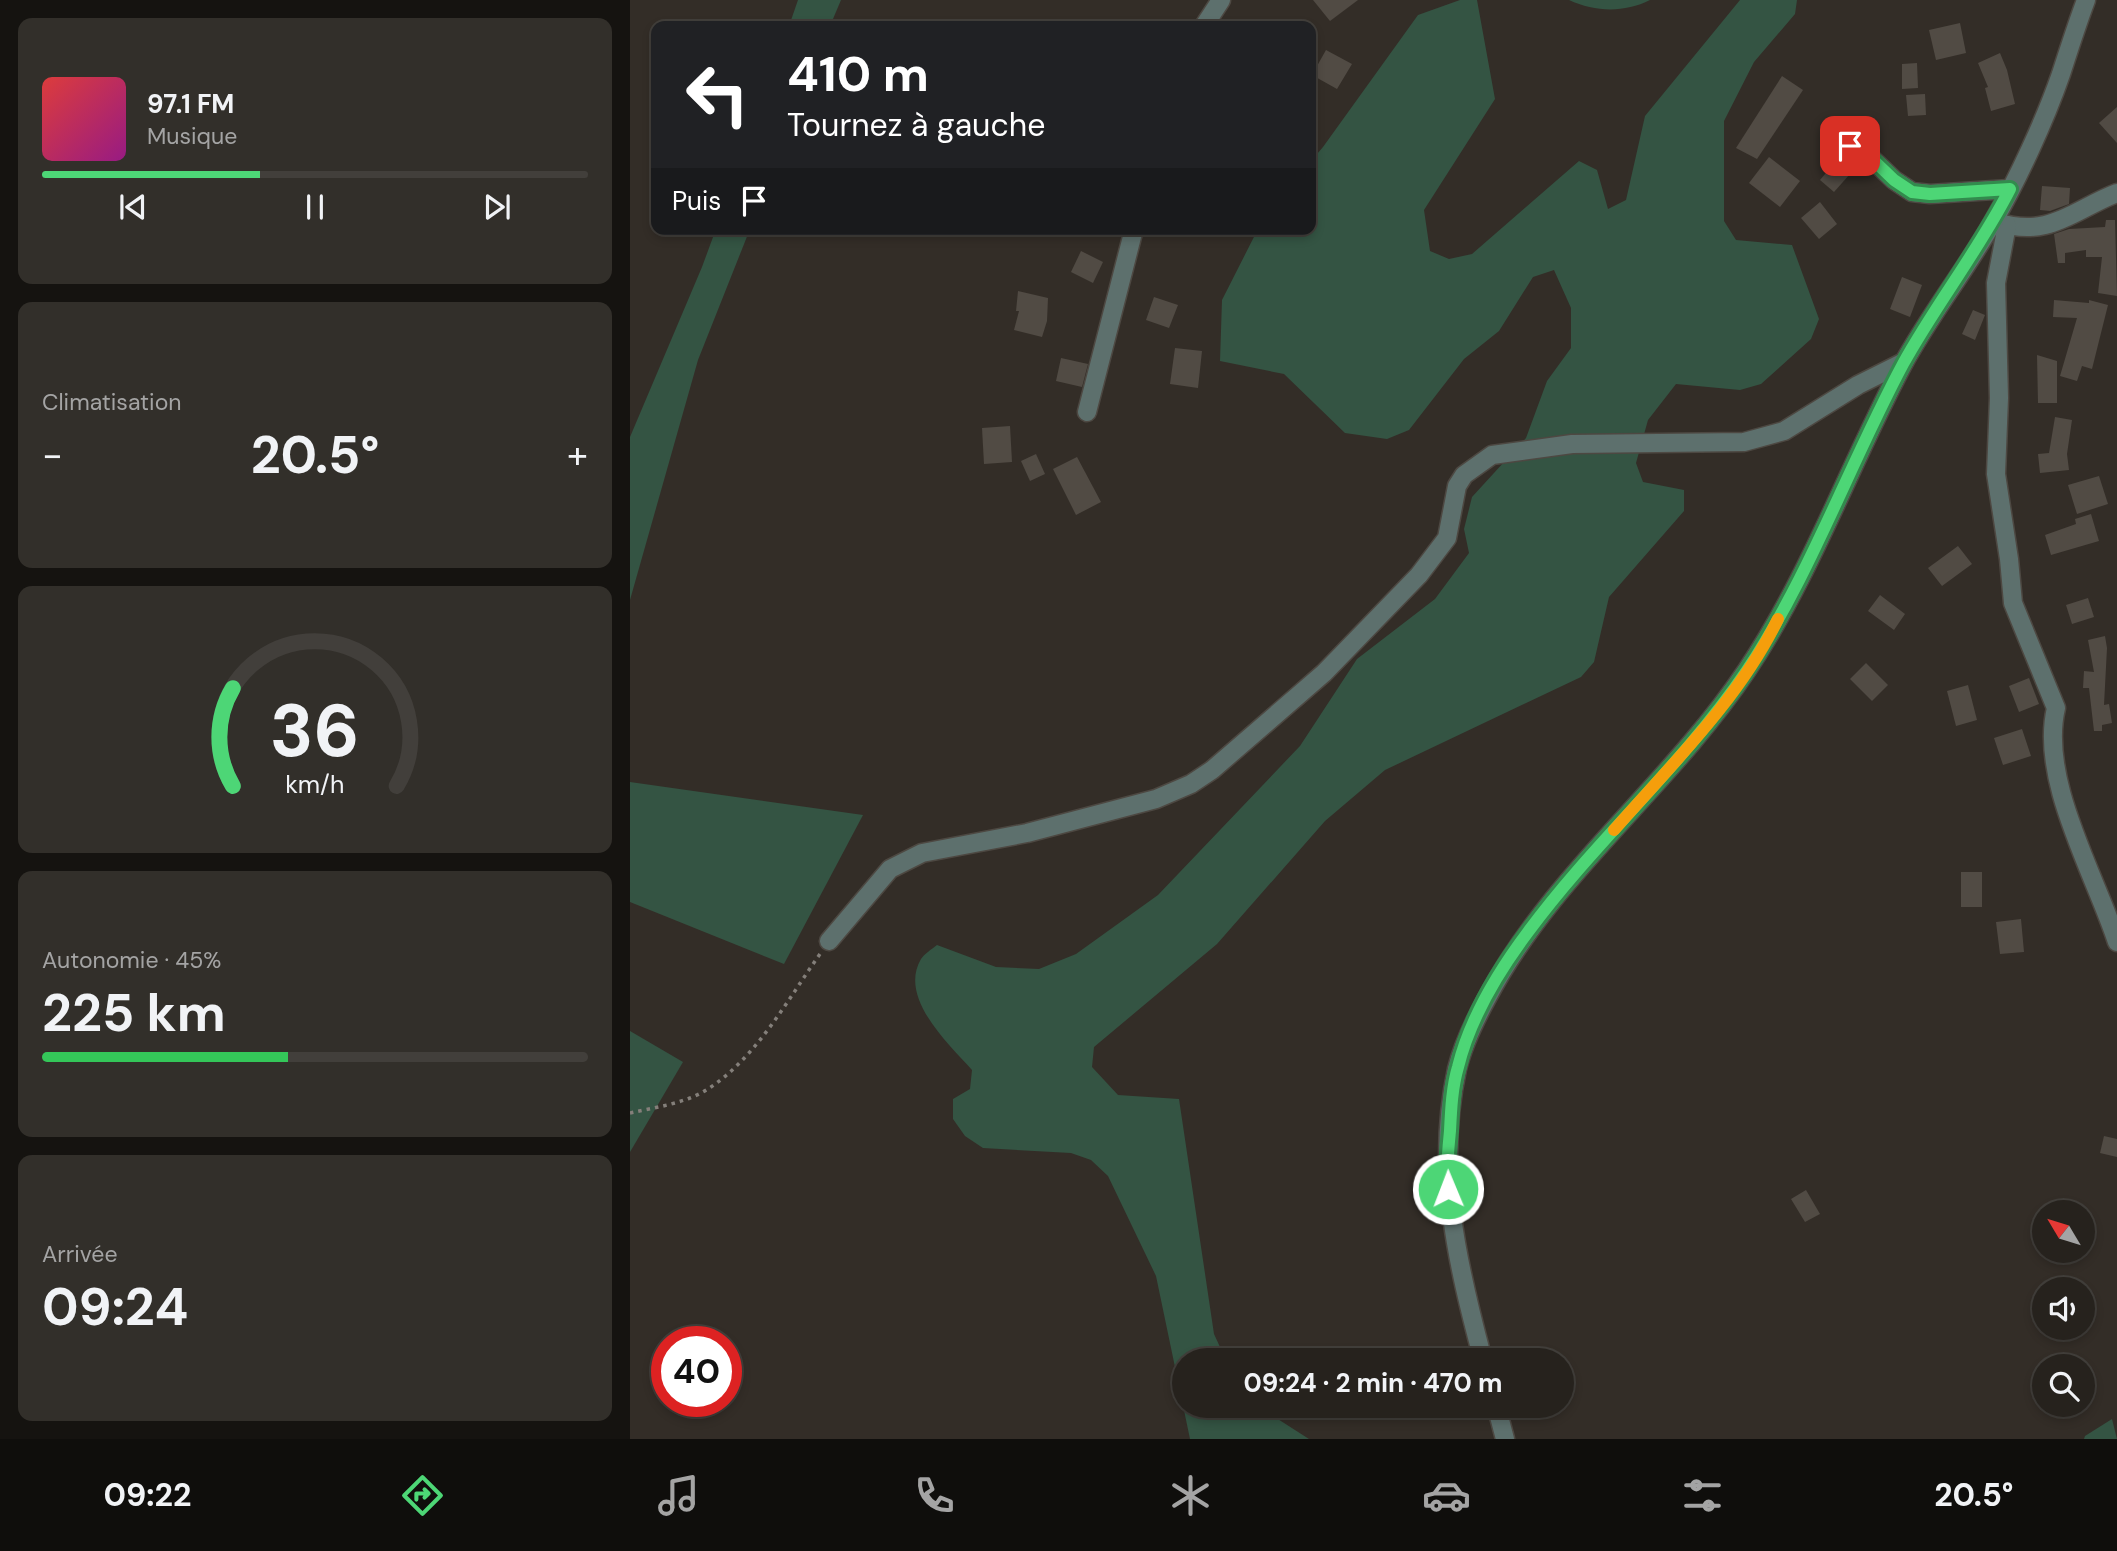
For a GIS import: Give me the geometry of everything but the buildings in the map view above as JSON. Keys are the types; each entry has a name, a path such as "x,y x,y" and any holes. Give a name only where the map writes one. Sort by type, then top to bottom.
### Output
{"street":[{"path":"1207,21 1221,0"},
{"path":"2086,0 2049,106 2010,189 2000,223 1995,337 1999,398 1996,474 2013,603 2056,708 2052,723 2058,779 2081,849 2117,942"},
{"path":"1850,146 1869,156 1894,180 1912,192 1930,194 2010,189"},
{"path":"2000,223 2044,225 2065,220 2117,193"},
{"path":"1480,1348 1461,1279 1452,1231 1446,1168 1457,1068 1473,1023 1515,950 1551,901 1704,728 1746,672 1776,624 1904,362 2000,223"},
{"path":"1087,412 1133,235"},
{"path":"829,941 890,869 922,853 1027,833 1157,799 1212,770 1324,673 1419,575 1447,538 1457,486 1464,475 1492,455 1572,444 1744,442 1784,431 1848,390 1904,362"},
{"path":"1499,1418 1505,1439"}],"path":[{"path":"630,1114 675,1103 711,1087 752,1051 829,941"}],"green space":[{"path":"798,0 841,0 832,21 791,21"},
{"path":"1460,0 1477,0 1495,99 1424,210 1430,251 1449,259 1472,254 1579,161 1597,170 1608,209 1626,200 1645,116 1740,0 1797,0 1795,14 1754,62 1724,121 1724,221 1736,240 1792,245 1819,319 1811,339 1761,384 1740,390 1676,384 1648,420 1636,463 1643,482 1684,490 1684,511 1609,597 1594,662 1581,677 1385,770 1325,821 1217,944 1094,1047 1092,1067 1118,1095 1179,1099 1214,1334 1220,1348 1172,1348 1172,1353 1156,1276 1108,1176 1091,1160 1071,1153 983,1148 965,1136 953,1119 953,1099 970,1089 972,1070 929,1019 916,989 916,974 922,957 937,945 996,967 1039,969 1076,954 1158,895 1300,746 1357,659 1435,599 1469,553 1464,529 1472,497 1526,438 1547,381 1571,348 1571,308 1554,270 1533,277 1499,331 1464,359 1409,430 1387,439 1345,433 1284,374 1220,361 1222,300 1255,235 1316,235 1316,155 1418,15"},
{"path":"1569,0 1650,0 1620,9 1599,9"},
{"path":"714,235 748,235 698,360 630,600 630,437"},
{"path":"630,782 863,815 784,964 630,902"},
{"path":"630,1031 683,1062 630,1152"},
{"path":"1186,1418 1276,1418 1309,1439 1190,1439"},
{"path":"2112,1419 2117,1439 2084,1439 2085,1436"}],"slow traffic":[{"path":"1614,830 1704,728 1746,672 1778,619"}],"route":[{"path":"1448,1189 1446,1168 1457,1068 1473,1023 1496,980 1551,901 1683,753 1746,672 1776,624 1904,362 1994,220 2010,189 1930,194 1912,192 1894,180 1869,156 1850,146"}]}
